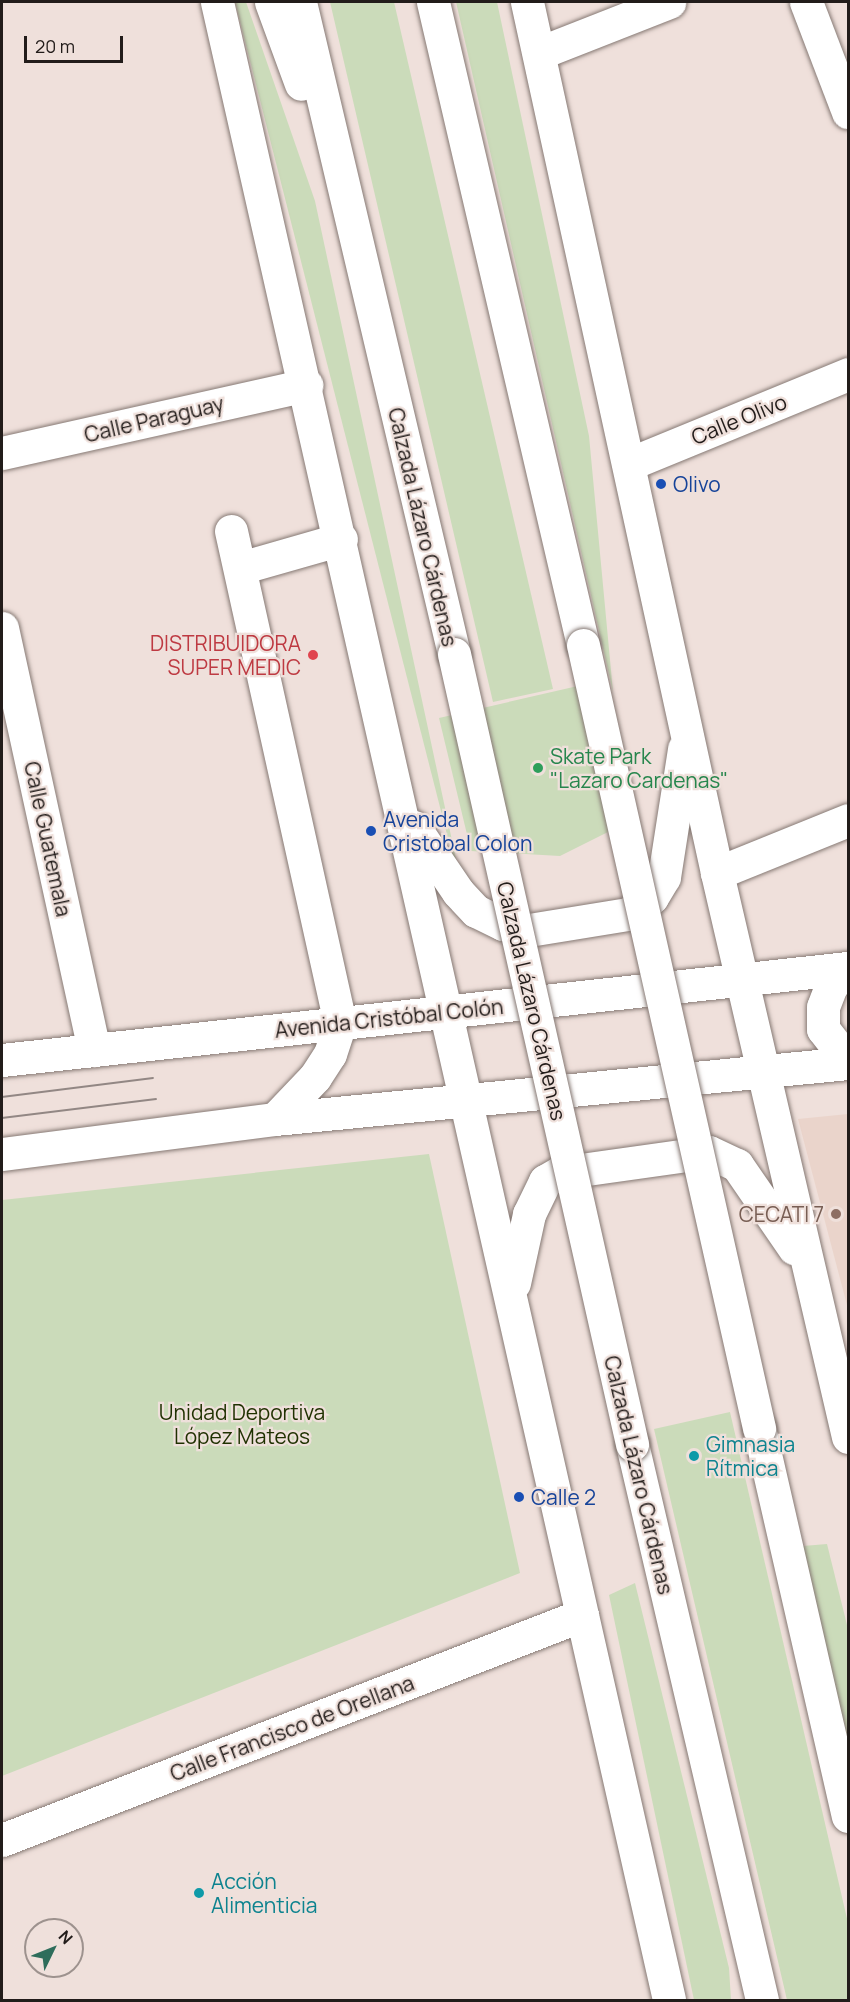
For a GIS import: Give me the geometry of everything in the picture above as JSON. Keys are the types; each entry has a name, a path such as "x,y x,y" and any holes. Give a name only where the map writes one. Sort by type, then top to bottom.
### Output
{"main road":[{"path":"217,2 307,385 465,1099 512,1296 669,2001"},
{"path":"270,2 347,208"},
{"name":"Calzada Lázaro Cárdenas","path":"300,2 454,654 632,1444 762,2001"},
{"path":"433,2 583,645 759,1428 849,1816"},
{"path":"527,2 717,873 849,1437"},
{"path":"539,53 669,2"},
{"path":"806,2 849,112"},
{"name":"Calle Olivo","path":"629,464 849,374"},
{"name":"Calle Paraguay","path":"2,453 307,385"},
{"path":"231,531 340,1023 330,1054 315,1077 275,1119"},
{"path":"240,568 341,539"},
{"name":"Calle Guatemala","path":"2,628 13,730 94,1050"},
{"path":"400,805 458,892 476,911 503,924 529,930 628,914 652,897 664,877 687,729"},
{"path":"717,873 849,820"},
{"path":"847,969 831,986 824,1007 823,1029 849,1062"},
{"name":"Avenida Cristóbal Colón","path":"2,1060 847,969"},
{"path":"2,1154 275,1119 849,1062"},
{"path":"512,1296 529,1214 545,1181 559,1173 709,1152 724,1156 744,1173 810,1275"},
{"name":"Calle Francisco de Orellana","path":"2,1840 582,1615"},
{"path":"754,1964 756,2001"}],"shaded area":[{"name":"CECATI 7","path":"848,1114 848,1309 798,1119"}],"green space":[{"path":"235,2 246,2 315,201 471,929"},
{"path":"330,2 394,2 553,689 493,702"},
{"path":"456,2 497,2 589,436 613,692"},
{"name":"Skate Park \"Lazaro Cardenas\"","path":"604,680 636,818 560,856 471,851 439,718"},
{"name":"Unidad Deportiva López Mateos","path":"429,1154 520,1573 2,1776 2,1200"},
{"path":"730,1412 848,1923 848,2000 787,2000 654,1429"},
{"path":"827,1544 848,1629 848,1741 803,1546"},
{"path":"635,1583 729,1968 731,2000 694,2000 609,1595"}],"tram line":[{"path":"2,1097 153,1078"},
{"path":"2,1118 156,1099"}],"place":[{"name":"Olivo","path":"661,484"},
{"name":"DISTRIBUIDORA SUPER MEDIC","path":"313,655"},
{"name":"Skate Park \"Lazaro Cardenas\"","path":"538,768"},
{"name":"Avenida Cristobal Colon","path":"371,831"},
{"name":"CECATI 7","path":"836,1214"},
{"name":"Gimnasia Rítmica","path":"694,1456"},
{"name":"Calle 2","path":"519,1497"},
{"name":"Acción Alimenticia","path":"199,1893"}]}
